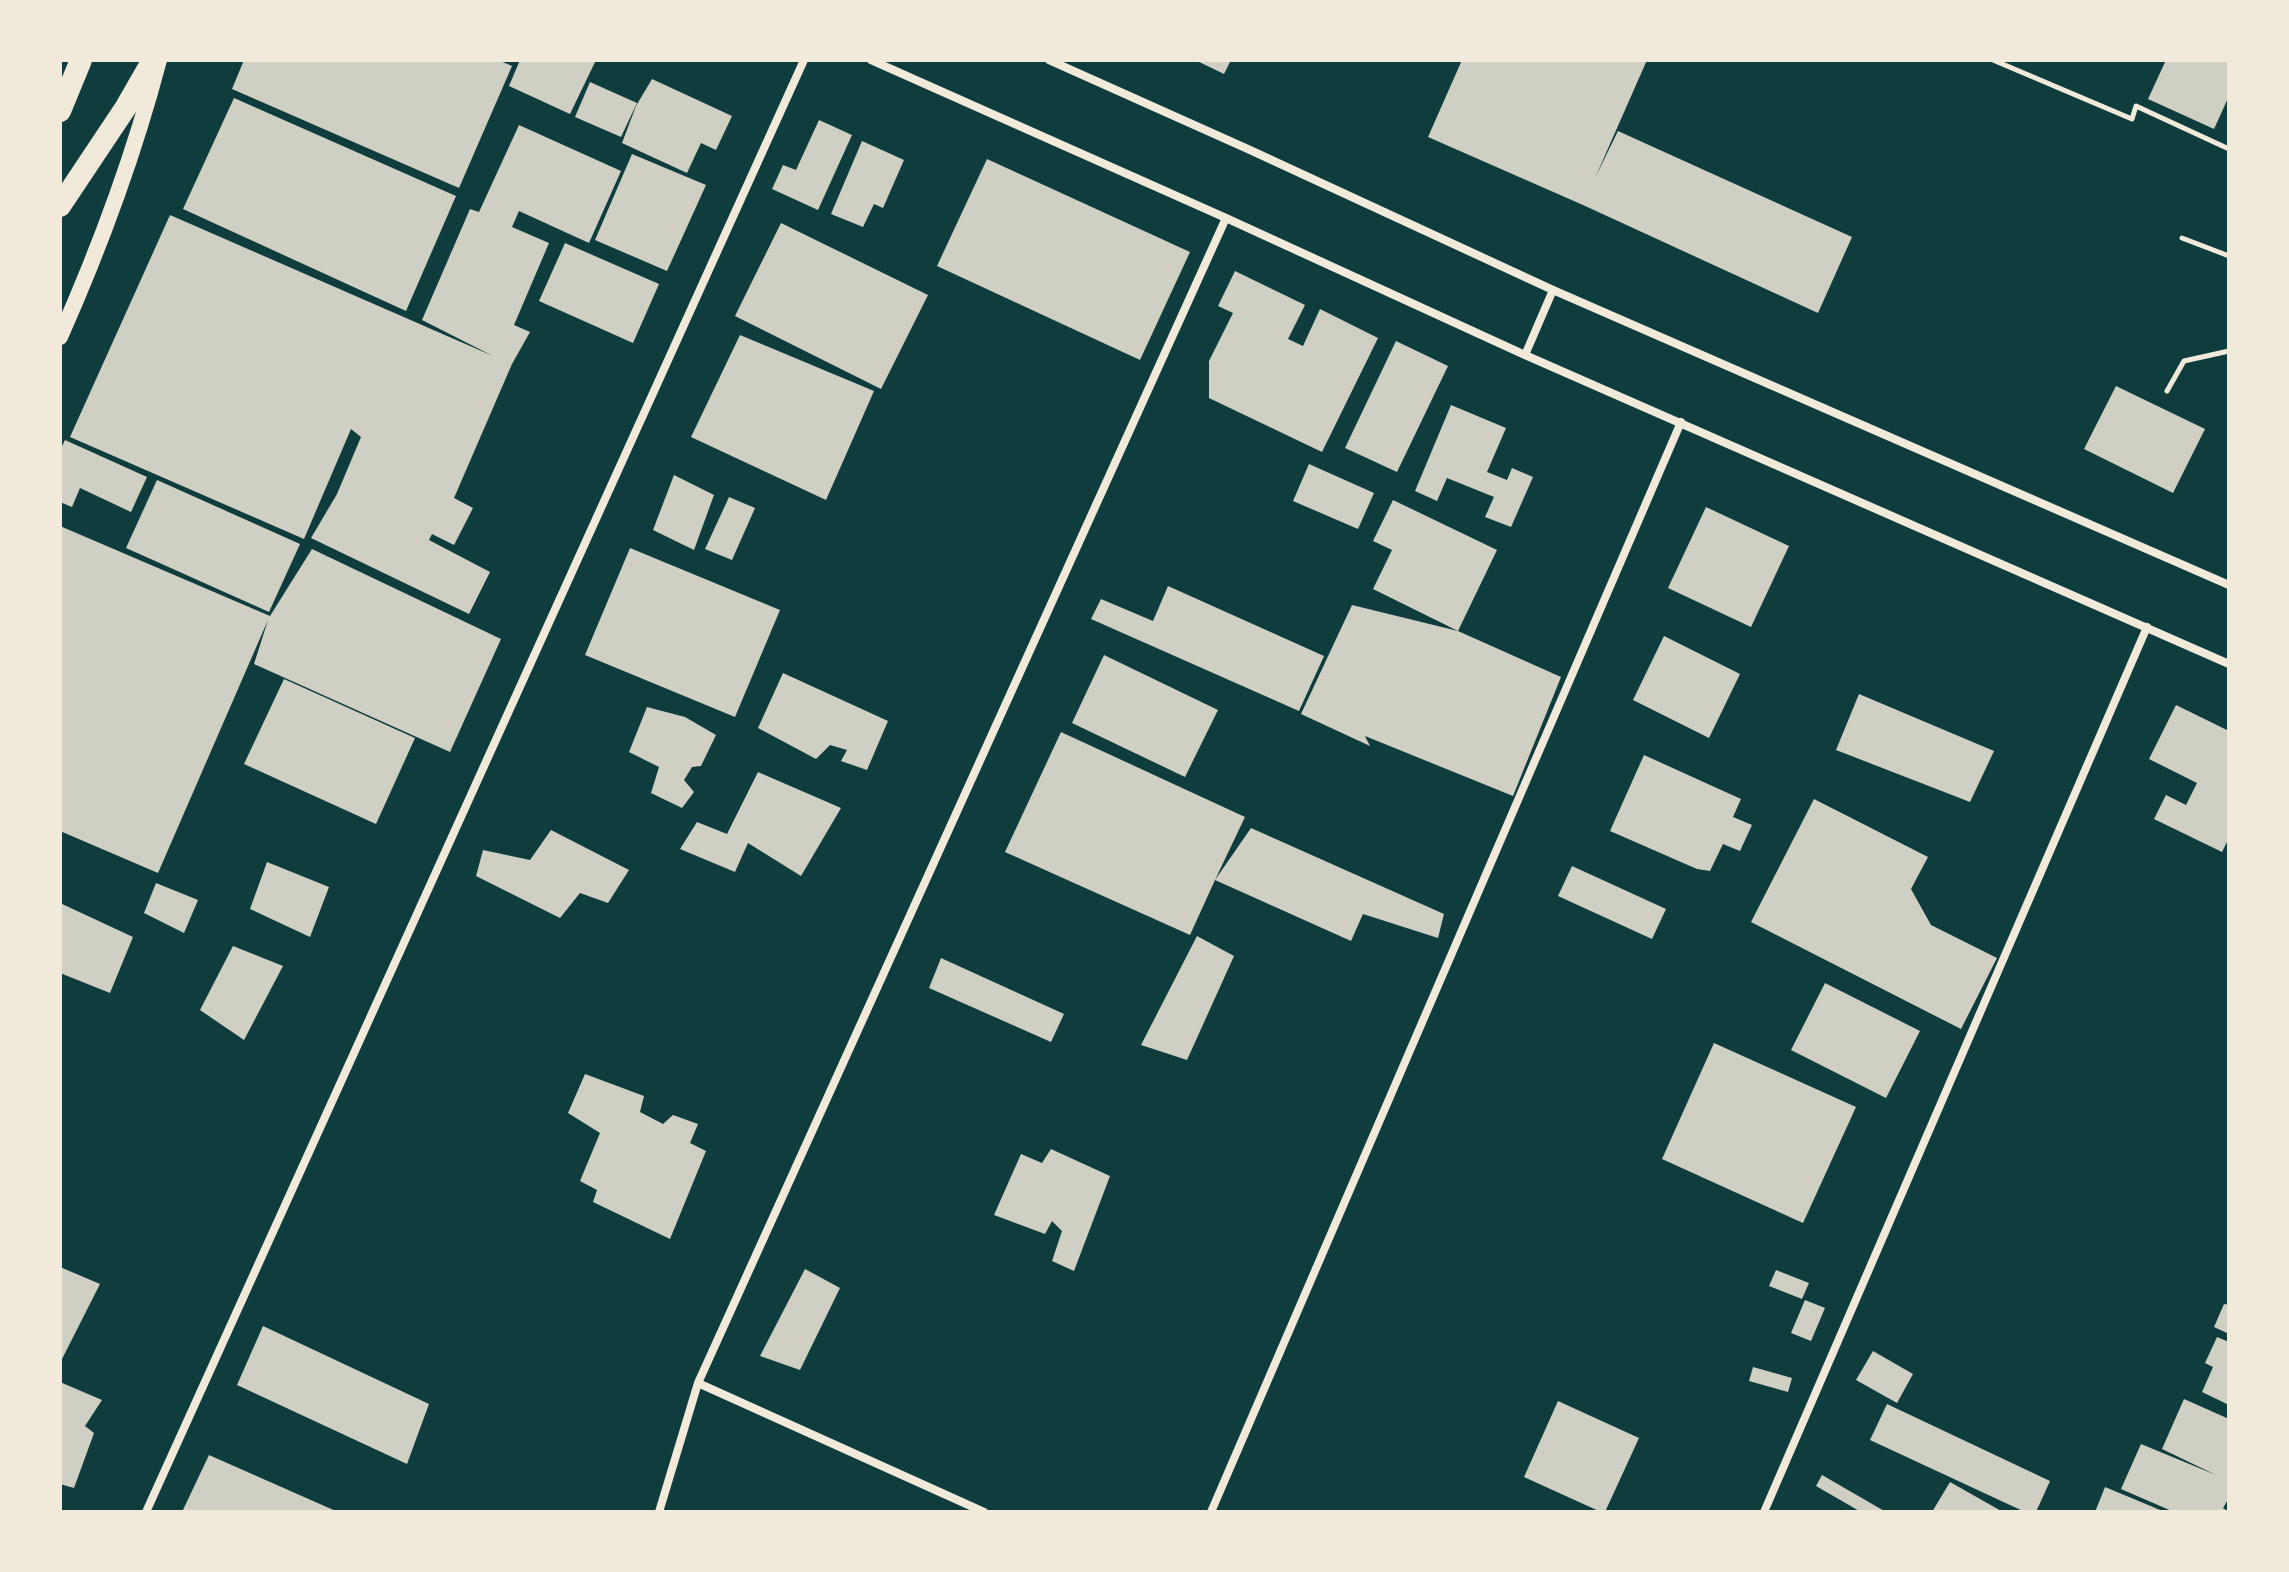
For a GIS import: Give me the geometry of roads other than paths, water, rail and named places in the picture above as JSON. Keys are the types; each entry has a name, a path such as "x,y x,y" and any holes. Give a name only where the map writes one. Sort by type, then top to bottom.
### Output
{"highway":[{"path":"60,111 81,60"},
{"path":"60,206 153,60"}],"main road":[{"path":"60,337 110,217 145,113 159,60"}],"street":[{"path":"146,1512 804,60"},
{"path":"871,60 1525,355 2229,664"},
{"path":"1049,60 1553,290 2229,585"},
{"path":"659,1512 698,1383 1226,218"},
{"path":"1525,355 1553,290"},
{"path":"1211,1512 1681,422"},
{"path":"1764,1512 2147,627"},
{"path":"698,1383 984,1512"}]}
